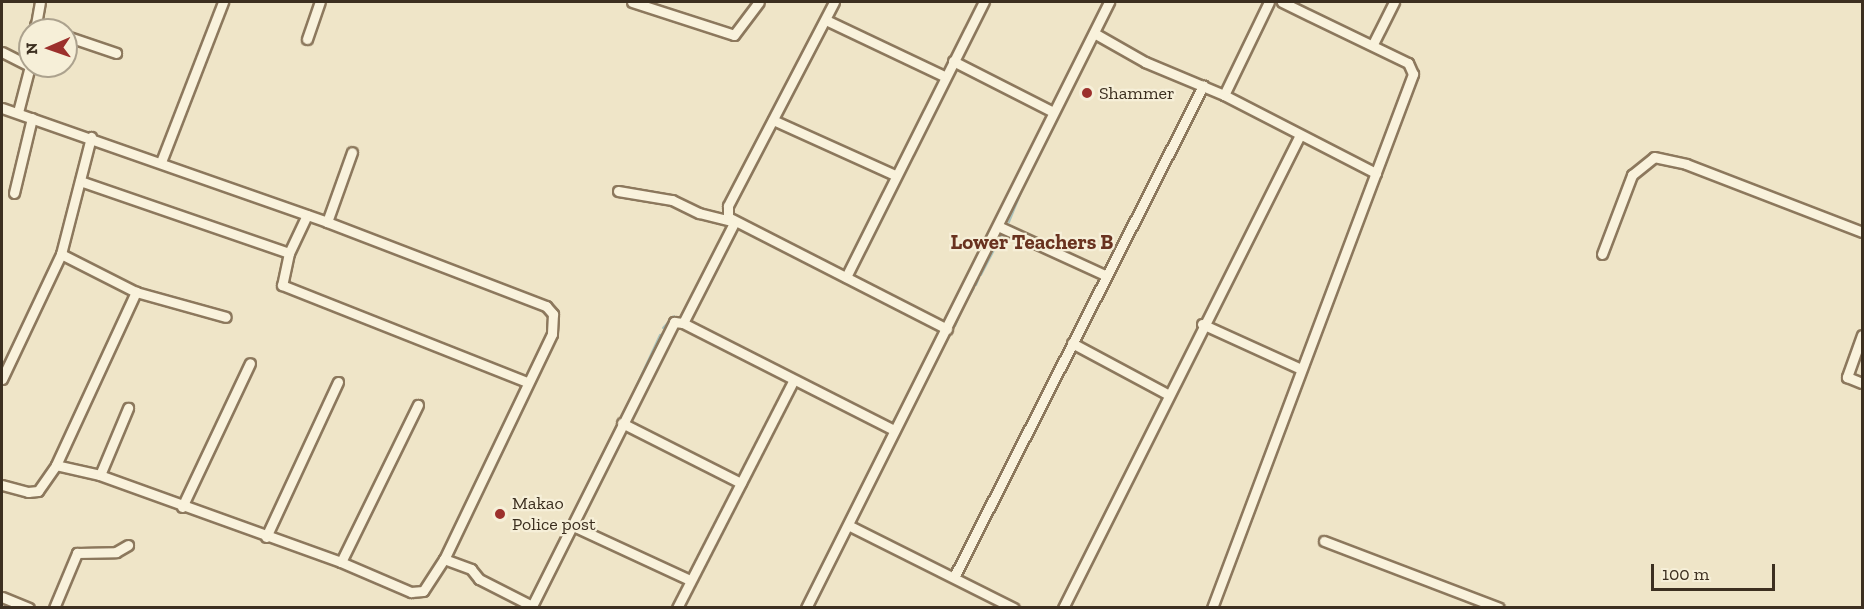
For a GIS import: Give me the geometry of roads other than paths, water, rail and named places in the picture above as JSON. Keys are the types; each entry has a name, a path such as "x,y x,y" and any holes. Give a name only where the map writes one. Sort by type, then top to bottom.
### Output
{"street":[{"path":"37,18 40,2"},
{"path":"160,162 223,2"},
{"path":"307,39 320,2"},
{"path":"632,2 734,35 759,2"},
{"path":"683,323 732,222 728,206 834,2"},
{"path":"846,277 877,219 895,175 944,76 984,2"},
{"path":"806,608 850,526 894,430 1000,227 1053,112 1109,2"},
{"path":"1224,95 1269,2"},
{"path":"1212,608 1376,174 1413,69 1373,44 1282,2"},
{"path":"1373,44 1394,2"},
{"path":"826,20 944,76"},
{"path":"1094,33 1145,62 1224,95 1376,174"},
{"path":"78,40 116,52"},
{"path":"2,52 18,60"},
{"path":"953,61 1053,112"},
{"path":"18,112 26,78"},
{"path":"954,577 1105,275 1203,86"},
{"path":"2,108 91,137 327,222 546,306 553,314 552,334 444,559 431,584 423,591 411,592 341,562 182,507 100,475 56,465"},
{"path":"14,192 32,118"},
{"path":"773,120 895,175"},
{"path":"1063,608 1202,324 1300,135"},
{"path":"2,379 61,254 91,137"},
{"path":"327,222 352,152"},
{"path":"1602,254 1632,175 1654,157 1686,164 1863,232"},
{"path":"80,181 289,254"},
{"path":"618,191 672,200 699,213 732,222 947,329"},
{"path":"307,215 289,254 282,285 293,292 527,382"},
{"path":"1000,227 1105,275"},
{"path":"61,254 136,292 226,317"},
{"path":"2,485 28,492 38,491 56,465 136,292"},
{"path":"444,559 471,570 479,579 532,607 670,326 683,323 793,381 894,430"},
{"path":"1202,324 1301,369"},
{"path":"1863,335 1847,377 1863,383"},
{"path":"1072,343 1167,394"},
{"path":"182,507 250,363"},
{"path":"677,608 793,381"},
{"path":"266,537 338,382"},
{"path":"341,562 418,405"},
{"path":"100,475 128,408"},
{"path":"622,423 741,483"},
{"path":"573,526 690,580"},
{"path":"850,526 1014,608"},
{"path":"1324,542 1499,608"},
{"path":"54,608 77,553 116,552 128,545"},
{"path":"2,597 29,608"}],"waterway":[{"path":"1101,29 1114,2"},
{"path":"1009,222 1033,163"},
{"path":"981,275 1003,233"},
{"path":"976,285 979,278"},
{"path":"965,303 974,288"},
{"path":"955,326 963,307"},
{"path":"663,328 674,316"},
{"path":"943,347 953,330"},
{"path":"634,391 660,335"},
{"path":"933,365 941,351"},
{"path":"619,421 631,397"},
{"path":"892,423 900,410"},
{"path":"613,433 617,425"},
{"path":"878,454 888,433"},
{"path":"595,468 611,439"},
{"path":"855,522 861,508"},
{"path":"708,557 727,521"},
{"path":"813,608 849,534"},
{"path":"701,571 705,563"}],"place":[{"name":"Shammer","path":"1087,93"},
{"name":"Makao Police post","path":"500,514"}],"district":[{"name":"Lower Teachers B","path":"1032,242"}]}
